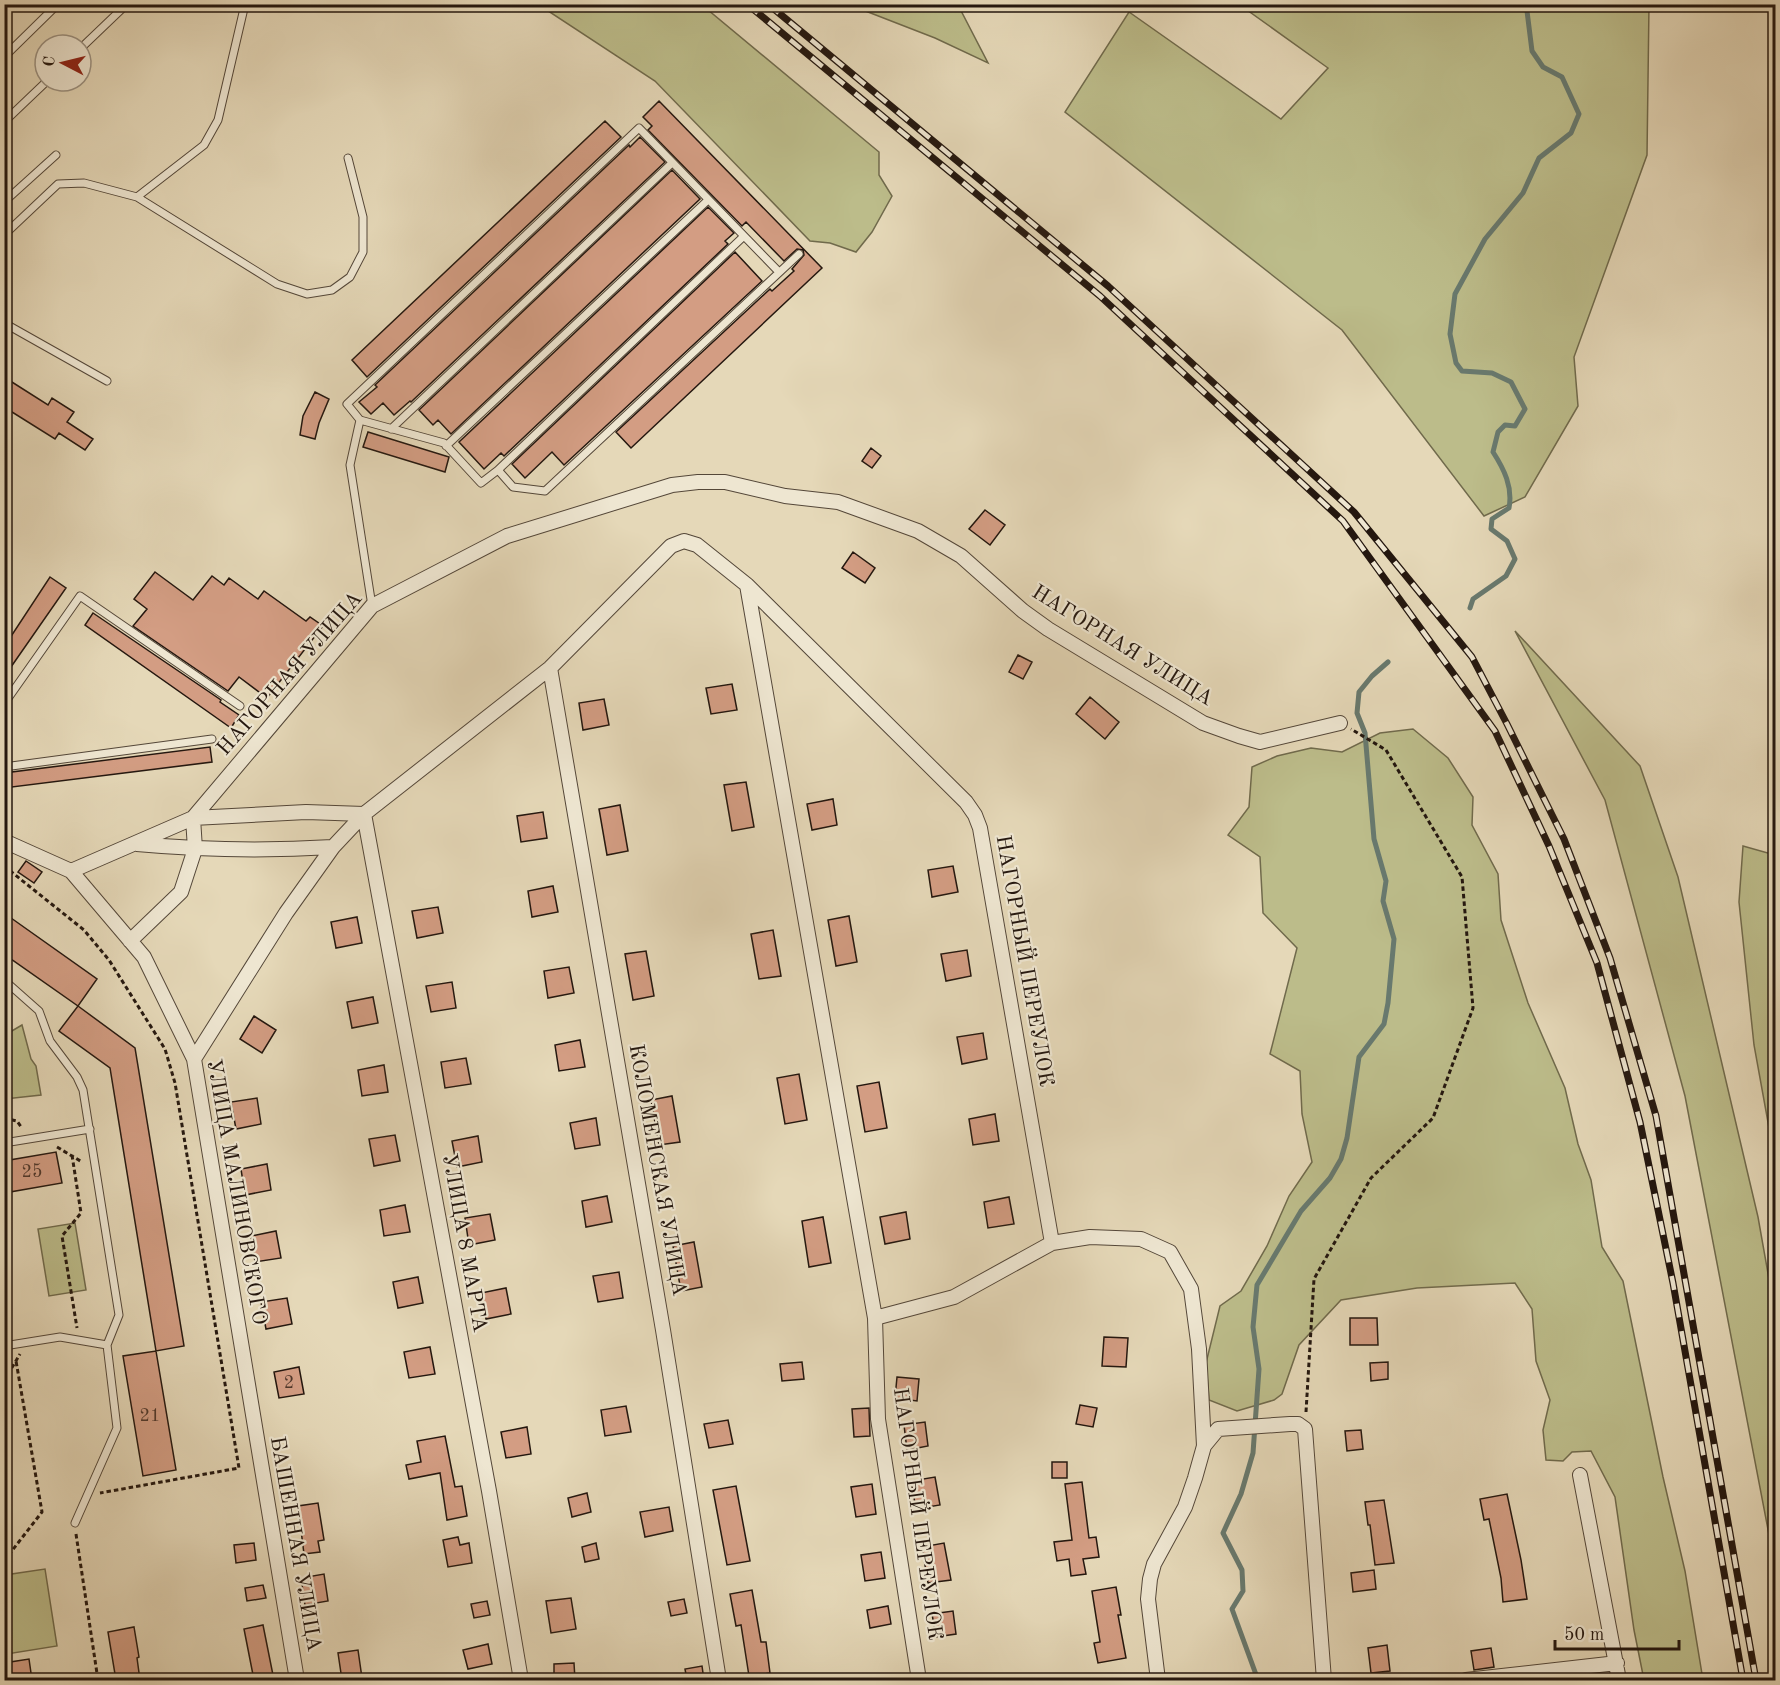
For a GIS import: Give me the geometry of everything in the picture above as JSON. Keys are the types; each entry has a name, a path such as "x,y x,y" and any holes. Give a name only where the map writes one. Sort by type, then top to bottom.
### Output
{"street":[{"name":"НАГОРНАЯ УЛИЦА","path":"71,872 193,818 372,606 507,536 672,485 725,482 785,496 838,502 918,531 961,556 1023,611 1048,629 1203,723 1239,736 1260,742 1341,723"},
{"name":"НАГОРНЫЙ ПЕРЕУЛОК","path":"550,668 671,546 684,541 697,545 747,585 966,802 975,815 982,839 1052,1243"},
{"name":"НАГОРНЫЙ ПЕРЕУЛОК","path":"747,585 875,1318 878,1419 919,1680"},
{"path":"194,1059 286,913 333,847 364,814 550,668"},
{"name":"КОЛОМЕНСКАЯ УЛИЦА","path":"550,668 663,1330 719,1680"},
{"path":"130,941 182,892 195,849 193,818 296,813 364,814"},
{"name":"УЛИЦА 8 МАРТА","path":"364,814 489,1491 521,1680"},
{"path":"135,844 195,849 287,850 333,847"},
{"name":"УЛИЦА МАЛИНОВСКОГО","path":"6,846 71,872 144,957 194,1059 252,1414"},
{"path":"875,1318 954,1297 1052,1243 1090,1237 1141,1239 1170,1252 1191,1289 1199,1349 1204,1446 1185,1507 1155,1564 1150,1579 1148,1599 1158,1680"},
{"name":"БАШЕННАЯ УЛИЦА","path":"252,1414 297,1680"},
{"path":"1204,1446 1218,1429 1290,1424 1298,1424 1305,1429 1323,1680"},
{"path":"1580,1475 1619,1680"},
{"path":"1466,1680 1617,1664"}],"lane":[{"path":"4,57 58,4"},
{"path":"93,36 126,4"},
{"path":"136,197 204,146 218,120 245,4"},
{"path":"4,122 34,93"},
{"path":"744,236 498,470 481,483 444,443 360,420 347,404 639,128 672,163 744,236 779,272"},
{"path":"4,202 56,155"},
{"path":"4,235 58,184 84,183 136,197 277,284 307,294 332,290 350,277 363,252 363,217 348,158"},
{"path":"391,429 672,163"},
{"path":"446,446 708,200"},
{"path":"498,470 513,487 545,490 799,254"},
{"path":"4,323 107,381"},
{"path":"360,420 350,465 372,606"},
{"path":"4,704 80,596 240,706"},
{"path":"4,766 212,739"},
{"path":"4,980 39,1011 50,1041 77,1077 85,1097 119,1315 106,1345 117,1428 75,1523"},
{"path":"4,1143 90,1129"},
{"path":"4,1346 60,1337 106,1345"}],"path":[{"path":"1305,1429 1314,1279 1371,1178 1433,1118 1473,1008 1462,877 1386,750 1341,723"},
{"path":"4,866 84,930 109,960 165,1049 175,1083 239,1468 87,1495"},
{"path":"4,1118 17,1121 23,1130"},
{"path":"42,1137 96,1171"},
{"path":"72,1155 81,1213 62,1236 78,1331"},
{"path":"4,1381 27,1342"},
{"path":"4,1561 42,1512 16,1361"},
{"path":"75,1523 98,1680"}],"green space":[{"path":"539,5 702,5 879,152 879,175 892,196 872,232 856,252 830,243 810,241 655,81"},
{"path":"850,5 958,5 988,63 935,38"},
{"path":"1240,5 1649,5 1647,155 1574,357 1578,406 1525,497 1484,516 1342,330 1065,112 1129,12 1281,119 1328,68"},
{"path":"1515,631 1640,766 1678,877 1758,1217 1775,1313 1775,1566 1685,1096 1605,800"},
{"path":"1413,729 1448,758 1473,797 1472,825 1498,874 1501,920 1528,1003 1565,1088 1578,1144 1591,1180 1602,1247 1623,1281 1663,1477 1685,1571 1703,1680 1644,1680 1634,1630 1615,1497 1591,1451 1572,1452 1563,1461 1546,1460 1543,1430 1550,1400 1536,1361 1532,1309 1515,1283 1417,1288 1341,1300 1299,1345 1282,1394 1274,1400 1237,1411 1209,1400 1206,1363 1220,1306 1241,1291 1267,1246 1289,1196 1312,1162 1302,1114 1300,1071 1270,1054 1297,948 1263,913 1260,857 1228,835 1249,807 1252,767 1277,756 1311,748 1342,752 1380,733"},
{"path":"1743,846 1775,855 1775,1161 1754,1045 1739,902"},
{"path":"22,1025 31,1059 36,1066 41,1095 5,1099 5,1035"},
{"path":"75,1223 86,1290 49,1296 38,1229"},
{"path":"45,1569 57,1646 7,1654 4,1636 5,1575"}],"building":[{"path":"659,101 822,268 631,448 616,432 770,289 772,291 794,271 792,269 804,255 803,250 797,249 784,261 746,222 742,226 648,130 652,126 643,117"},
{"path":"605,121 621,137 367,377 352,360"},
{"path":"640,137 665,162 411,402 394,415 383,403 371,414 359,402 629,145 630,147"},
{"path":"672,170 700,199 451,434 438,420 433,425 419,410"},
{"path":"708,207 734,233 725,241 728,244 504,456 501,453 484,469 459,442"},
{"path":"735,252 762,281 564,465 552,452 525,478 512,464"},
{"path":"4,377 48,405 52,398 74,412 67,422 93,439 85,450 59,433 55,439 4,407"},
{"path":"315,392 329,399 315,439 300,435 303,416"},
{"path":"368,432 449,457 445,472 363,447"},
{"path":"871,448 881,456 872,468 862,461"},
{"path":"985,510 1005,525 990,545 969,529"},
{"path":"853,552 875,568 865,583 842,568"},
{"path":"155,572 193,600 212,576 224,585 229,578 258,599 264,591 306,621 310,617 323,626 267,698 239,677 228,691 133,626 147,609 134,599"},
{"path":"50,577 66,588 4,677 4,647"},
{"path":"93,613 221,700 220,702 239,715 231,728 85,625"},
{"path":"1018,655 1032,662 1023,679 1009,672"},
{"path":"732,684 737,710 711,714 706,688"},
{"path":"1090,697 1119,722 1105,739 1076,714"},
{"path":"604,699 609,725 583,730 579,703"},
{"path":"210,747 212,762 4,788 4,773"},
{"path":"746,782 754,827 732,831 724,785"},
{"path":"833,799 837,825 812,830 807,804"},
{"path":"620,805 628,851 607,855 599,809"},
{"path":"543,812 547,838 521,842 517,816"},
{"path":"26,861 42,872 34,883 18,872"},
{"path":"953,866 958,892 932,897 928,870"},
{"path":"553,886 558,912 532,917 528,891"},
{"path":"438,907 443,933 417,938 412,911"},
{"path":"4,913 97,979 78,1006 4,954"},
{"path":"849,916 857,962 836,966 828,920"},
{"path":"357,917 362,943 336,948 331,922"},
{"path":"773,930 781,976 759,979 751,934"},
{"path":"967,950 971,976 946,981 941,954"},
{"path":"646,951 654,996 633,1000 625,954"},
{"path":"569,967 574,993 548,998 544,971"},
{"path":"452,982 456,1008 431,1012 426,986"},
{"path":"373,997 378,1023 352,1028 347,1002"},
{"path":"78,1006 135,1048 184,1346 156,1351 110,1068 59,1031"},
{"path":"254,1016 276,1030 262,1053 240,1039"},
{"path":"983,1033 987,1059 962,1064 957,1037"},
{"path":"580,1040 585,1067 559,1071 555,1045"},
{"path":"466,1058 471,1084 445,1088 441,1062"},
{"path":"384,1065 388,1092 362,1096 358,1070"},
{"path":"799,1074 807,1120 785,1124 777,1078"},
{"path":"879,1082 887,1128 865,1132 857,1086"},
{"path":"672,1096 680,1142 659,1145 651,1100"},
{"path":"257,1098 261,1124 236,1129 231,1102"},
{"path":"995,1114 999,1141 973,1145 969,1119"},
{"path":"596,1118 600,1145 575,1149 570,1123"},
{"path":"395,1135 400,1161 374,1166 369,1139"},
{"path":"478,1136 482,1162 457,1167 452,1141"},
{"path":"56,1152 62,1183 4,1193 4,1161"},
{"path":"267,1164 271,1190 245,1195 241,1169"},
{"path":"607,1196 612,1222 586,1227 582,1201"},
{"path":"1009,1197 1014,1224 988,1228 984,1202"},
{"path":"405,1205 410,1232 384,1236 380,1210"},
{"path":"906,1212 910,1239 885,1244 880,1217"},
{"path":"490,1214 495,1240 469,1245 465,1218"},
{"path":"823,1217 831,1263 809,1267 802,1221"},
{"path":"276,1231 281,1258 255,1262 251,1236"},
{"path":"694,1242 702,1287 681,1291 673,1246"},
{"path":"619,1272 623,1298 598,1302 593,1276"},
{"path":"418,1277 423,1303 398,1308 393,1282"},
{"path":"506,1288 511,1314 486,1319 481,1293"},
{"path":"287,1298 292,1324 266,1329 261,1302"},
{"path":"1350,1318 1377,1318 1378,1345 1350,1345"},
{"path":"1104,1337 1128,1338 1126,1367 1102,1366"},
{"path":"430,1347 435,1374 409,1378 404,1352"},
{"path":"156,1351 176,1470 143,1476 123,1356"},
{"path":"802,1362 804,1379 782,1381 780,1364"},
{"path":"1388,1362 1388,1379 1371,1381 1370,1363"},
{"path":"299,1367 304,1394 279,1398 274,1372"},
{"path":"897,1377 919,1379 917,1401 895,1398"},
{"path":"1080,1405 1097,1408 1093,1427 1076,1424"},
{"path":"626,1406 631,1432 605,1436 601,1410"},
{"path":"869,1408 870,1436 854,1437 852,1409"},
{"path":"728,1420 733,1444 709,1448 704,1424"},
{"path":"925,1422 928,1446 907,1450 904,1425"},
{"path":"527,1427 531,1454 506,1458 501,1432"},
{"path":"1361,1430 1363,1449 1347,1451 1345,1431"},
{"path":"445,1436 455,1487 462,1486 467,1516 447,1520 440,1473 409,1479 406,1465 421,1462 417,1441"},
{"path":"1052,1462 1067,1462 1067,1478 1052,1478"},
{"path":"935,1477 940,1505 916,1509 911,1481"},
{"path":"1082,1482 1089,1538 1096,1537 1099,1557 1083,1559 1086,1574 1071,1576 1069,1559 1057,1561 1054,1542 1072,1540 1065,1484"},
{"path":"872,1484 876,1514 856,1517 851,1487"},
{"path":"736,1486 750,1561 727,1565 713,1490"},
{"path":"587,1493 591,1512 572,1517 568,1498"},
{"path":"1507,1494 1527,1599 1503,1602 1501,1578 1489,1519 1484,1520 1480,1499"},
{"path":"1384,1500 1394,1563 1375,1565 1365,1502"},
{"path":"318,1503 324,1540 318,1541 320,1552 304,1554 298,1506"},
{"path":"669,1507 673,1531 645,1537 640,1512"},
{"path":"458,1537 460,1545 469,1543 472,1563 448,1567 443,1540"},
{"path":"254,1543 256,1560 236,1563 234,1545"},
{"path":"596,1543 599,1559 585,1562 582,1547"},
{"path":"944,1543 951,1580 928,1583 922,1547"},
{"path":"881,1552 885,1578 865,1581 861,1555"},
{"path":"1374,1570 1376,1589 1353,1592 1351,1573"},
{"path":"324,1574 328,1601 305,1605 301,1578"},
{"path":"263,1585 266,1598 247,1601 245,1588"},
{"path":"1116,1587 1121,1615 1118,1615 1126,1658 1098,1663 1094,1643 1100,1642 1092,1591"},
{"path":"752,1590 761,1642 766,1642 770,1673 749,1676 741,1625 736,1626 730,1594"},
{"path":"571,1598 576,1629 551,1633 546,1601"},
{"path":"684,1599 687,1613 671,1616 668,1602"},
{"path":"487,1601 490,1615 474,1618 471,1604"},
{"path":"888,1606 891,1624 870,1628 867,1610"},
{"path":"953,1611 956,1634 936,1637 932,1614"},
{"path":"263,1625 274,1680 254,1680 244,1629"},
{"path":"134,1627 140,1680 116,1680 108,1632"},
{"path":"488,1644 492,1664 468,1669 463,1650"},
{"path":"1387,1645 1390,1671 1371,1673 1368,1648"},
{"path":"1491,1648 1494,1667 1474,1670 1471,1651"},
{"path":"358,1650 362,1678 342,1680 338,1653"},
{"path":"29,1659 32,1680 4,1680 4,1663"},
{"path":"574,1663 575,1680 554,1680 554,1664"},
{"path":"702,1666 704,1680 687,1680 685,1669"}],"waterway":[{"path":"1470,608 1473,599 1506,576 1515,559 1507,541 1491,529 1492,519 1509,508 1510,500 1507,479 1493,452 1498,432 1505,425 1515,426 1525,409 1511,382 1492,373 1462,371 1456,363 1450,334 1455,294 1485,239 1523,193 1539,158 1571,133 1579,114 1562,77 1543,67 1532,51 1527,11 1521,4"},
{"path":"1258,1680 1232,1609 1243,1591 1242,1570 1223,1533 1241,1494 1253,1453 1259,1369 1253,1327 1257,1285 1301,1211 1330,1178 1341,1159 1347,1138 1359,1057 1384,1024 1388,1003 1394,939 1383,901 1386,881 1374,839 1365,733 1357,713 1359,692 1388,662"}],"railway":[{"path":"747,4 1100,296 1343,521 1495,731 1549,846 1597,963 1640,1122 1673,1283 1743,1680"},
{"path":"768,4 1108,286 1354,512 1472,657 1564,839 1610,958 1656,1116 1756,1680"}]}
